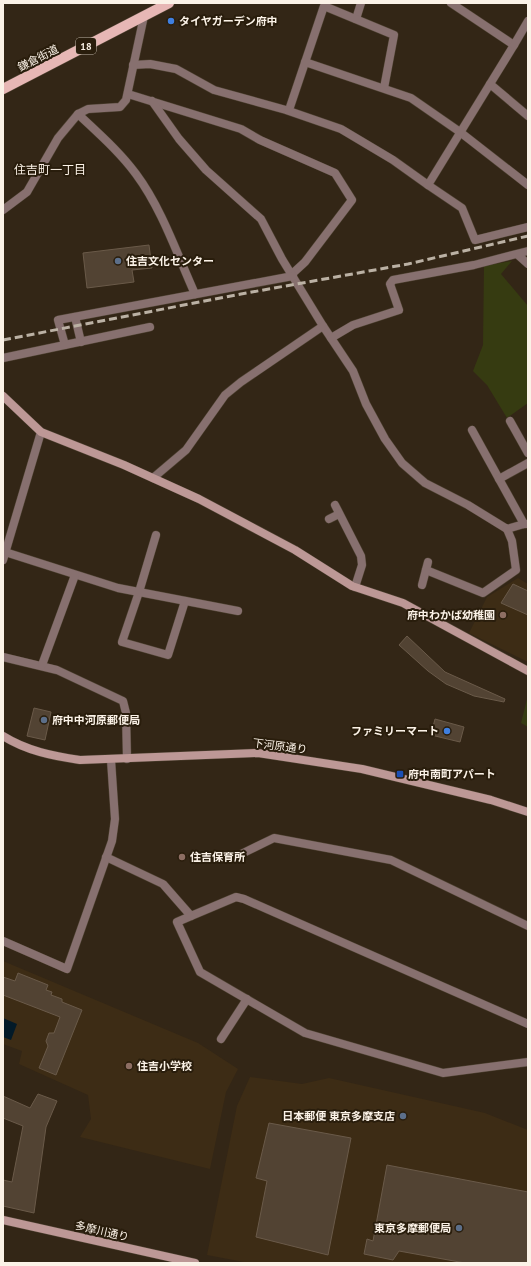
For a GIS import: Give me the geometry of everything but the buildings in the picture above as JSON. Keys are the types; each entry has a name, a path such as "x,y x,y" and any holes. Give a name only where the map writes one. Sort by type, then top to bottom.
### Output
{"main road":[{"name":"鎌倉街道","path":"3,89 169,3"}],"street":[{"path":"356,19 361,3"},
{"path":"451,3 514,45"},
{"path":"289,110 324,6 394,35 384,88"},
{"path":"3,210 27,192 58,138 78,114 88,109 120,107 126,100 144,16"},
{"path":"428,185 528,21"},
{"path":"305,62 411,98 460,132 528,185"},
{"path":"133,65 150,64 176,69 214,90 289,110 340,129 393,160 462,208 475,240 528,227"},
{"path":"490,84 528,116"},
{"path":"65,345 58,320 293,275 305,262 352,200 335,173 260,140 241,129 128,94"},
{"path":"152,101 179,139 206,170 261,219 323,326 353,371 366,404 385,439 402,463 425,483 468,505 507,529 512,541 516,570 483,593 427,566 422,585"},
{"path":"78,114 116,150 136,174 159,213 195,294"},
{"path":"331,338 353,325 400,310 390,284 393,280 528,252"},
{"path":"518,255 528,264"},
{"path":"75,317 81,342"},
{"path":"153,478 186,450 226,395 241,382 323,326"},
{"path":"3,358 150,327"},
{"path":"3,396 41,432 153,478 199,499 295,550 355,587 403,602 528,671"},
{"path":"510,421 528,453"},
{"path":"472,430 526,524 507,529"},
{"path":"3,560 41,432"},
{"path":"499,479 528,463"},
{"path":"335,505 361,556 362,565 355,587"},
{"path":"329,519 339,514"},
{"path":"156,535 122,642 168,655 186,601"},
{"path":"5,552 118,588 238,611"},
{"path":"42,665 75,575"},
{"path":"3,657 42,665 69,674 124,701 126,713 127,759"},
{"name":"下河原通り","path":"3,736 32,750 54,756 80,760 111,760 258,753 362,768 491,800 528,812"},
{"path":"3,941 67,968 112,841 115,819 111,760"},
{"path":"233,858 274,838 391,860 528,926"},
{"path":"106,857 162,884 191,916"},
{"path":"528,1024 244,899 236,897 178,922 200,972 305,1033 443,1074 528,1062"},
{"path":"221,1039 247,998"},
{"name":"多摩川通り","path":"3,1220 195,1263"}],"shaded area":[{"name":"府中わかば幼稚園","path":"518,578 528,584 528,662 469,633 487,597"},
{"name":"住吉小学校","path":"3,961 198,1043 238,1069 226,1092 210,1169 80,1137 91,1119 88,1095 19,1064 22,1051 3,1044"},
{"path":"250,1077 302,1084 329,1078 485,1113 528,1130 528,1263 249,1263 207,1255 237,1106"}],"green space":[{"path":"512,261 501,274 528,306 528,403 507,418 487,385 473,371 483,345 484,266"},
{"path":"528,695 528,727 521,723"}],"water":[{"path":"3,1018 17,1024 11,1040 3,1037"}],"railway":[{"path":"3,340 241,294 408,264 528,236"}],"place":[{"name":"タイヤガーデン府中","path":"171,21"},
{"name":"住吉文化センター","path":"118,261"},
{"name":"府中わかば幼稚園","path":"503,615"},
{"name":"府中中河原郵便局","path":"44,720"},
{"name":"ファミリーマート","path":"447,731"},
{"name":"府中南町アパート","path":"400,774"},
{"name":"住吉保育所","path":"182,857"},
{"name":"住吉小学校","path":"129,1066"},
{"name":"日本郵便 東京多摩支店","path":"403,1116"},
{"name":"東京多摩郵便局","path":"459,1228"}],"district":[{"name":"住吉町一丁目","path":"50,170"}]}
